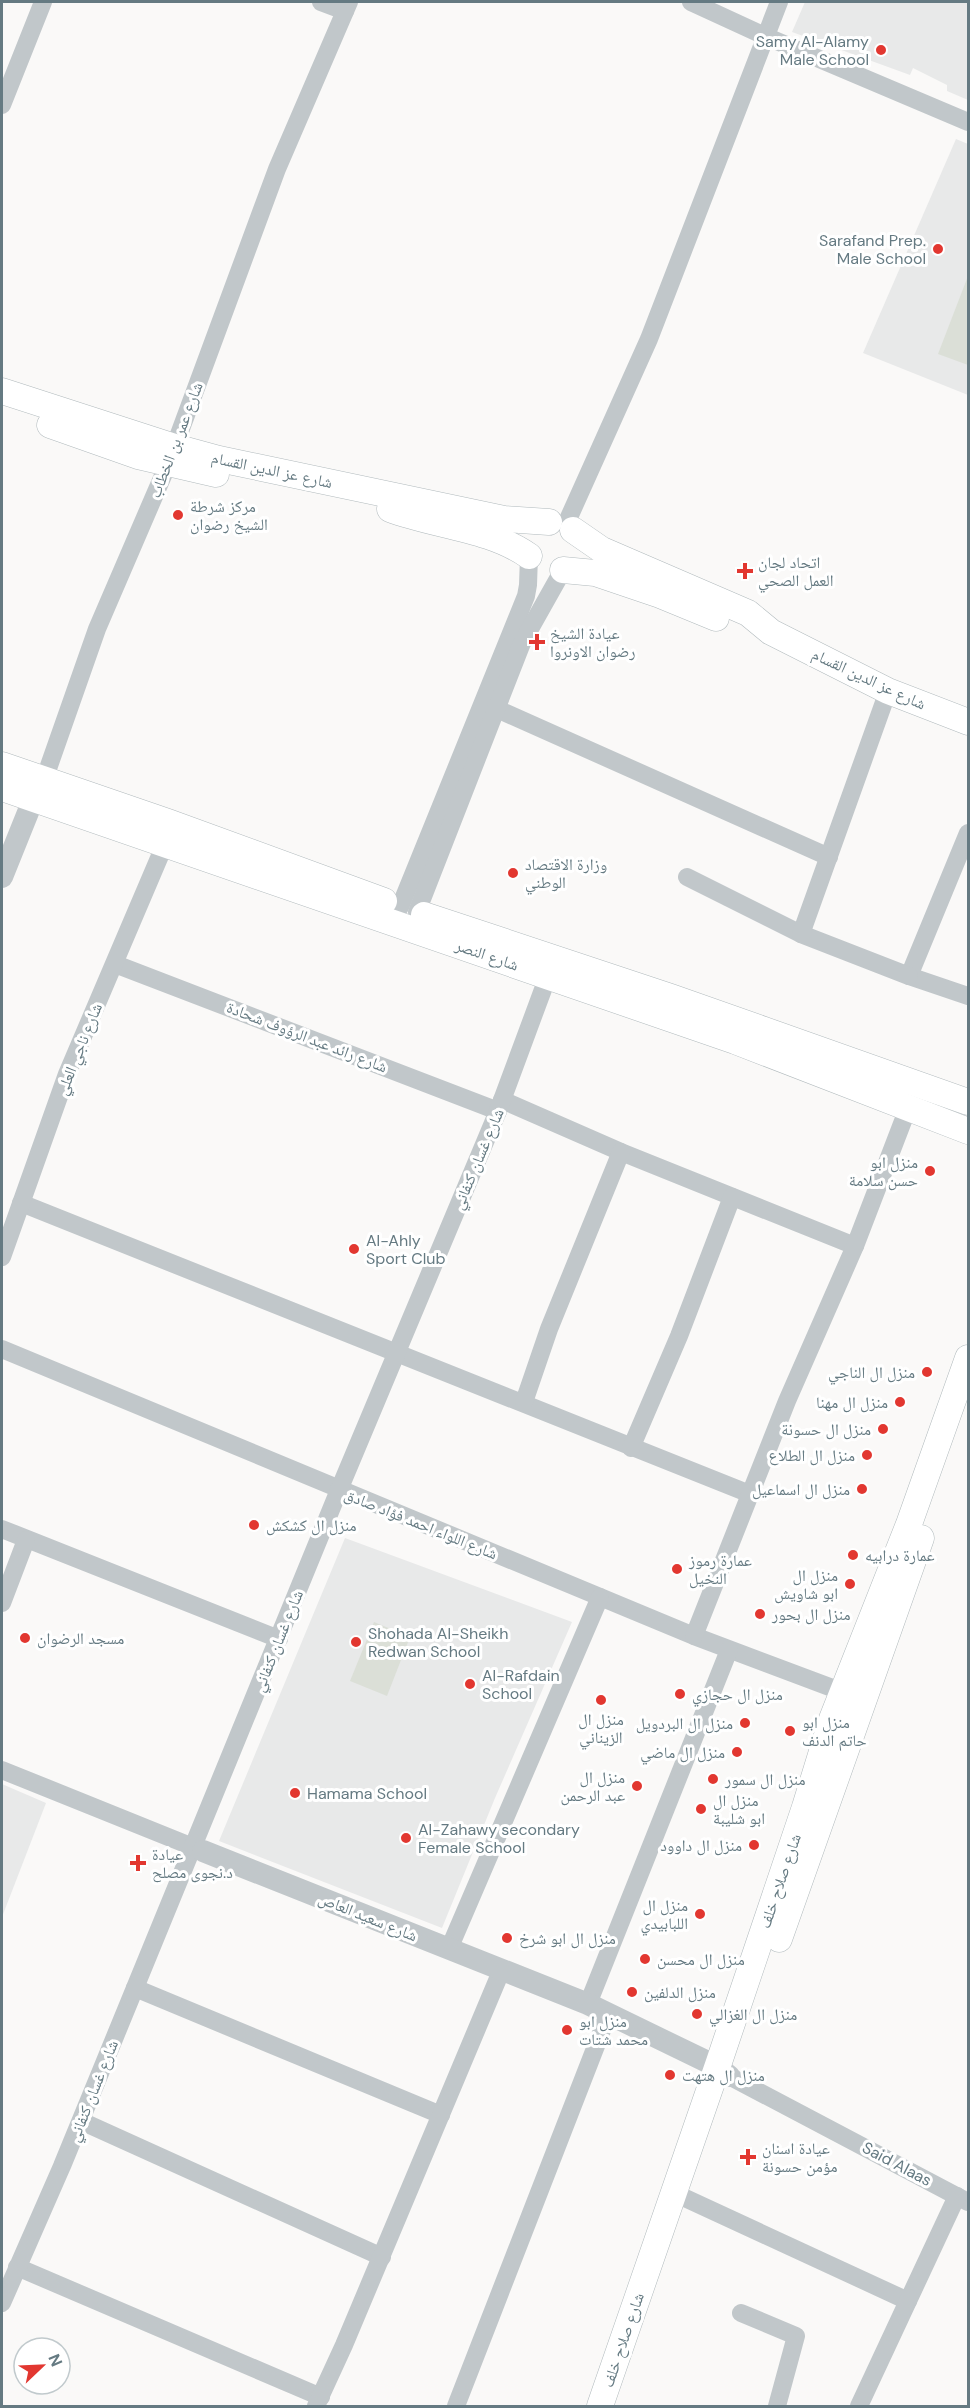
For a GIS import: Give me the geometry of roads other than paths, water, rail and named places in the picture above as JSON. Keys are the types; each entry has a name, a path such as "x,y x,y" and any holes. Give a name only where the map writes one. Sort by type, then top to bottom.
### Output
{"main road":[{"name":"شارع عز الدين القسام","path":"2,391 172,456 381,506 505,542 529,556"},
{"name":"شارع عز الدين القسام","path":"2,408 138,456 219,459 504,519 563,525 603,550 748,613 771,632 888,691 969,722"},
{"path":"541,525 563,525 579,546 578,554 574,561 563,570 547,571 539,568 529,556 531,537 541,525"},
{"name":"شارع عز الدين القسام","path":"563,570 595,573 660,595 747,631 771,632"},
{"name":"شارع النصر","path":"2,765 38,790 165,844 735,1041 969,1131"},
{"name":"شارع النصر","path":"2,788 38,790 168,822 409,909 671,997 969,1102"},
{"name":"شارع صلاح خلف","path":"616,2406 685,2198 832,1719 909,1524 969,1358"},
{"name":"شارع صلاح خلف","path":"600,2406 900,1599 969,1395"}],"street":[{"path":"2,105 44,2"},
{"path":"321,2 347,6"},
{"path":"691,2 765,36 969,122"},
{"path":"563,525 649,339 779,2"},
{"name":"شارع عمر بن الخطاب","path":"2,877 38,790 97,629 172,456 277,169 347,6"},
{"path":"409,909 526,596 529,556"},
{"path":"409,909 497,709 522,643 563,570"},
{"path":"801,934 888,691"},
{"path":"497,709 829,856"},
{"path":"909,976 969,833"},
{"name":"شارع ناجي العلي","path":"2,1257 67,1074 165,844"},
{"path":"687,877 801,934 909,976 969,996"},
{"name":"شارع رائد عبد الرؤوف شحادة","path":"115,964 500,1105 855,1246"},
{"name":"شارع غسان كنفاني","path":"2,2303 81,2121 135,1988 199,1849 279,1639 500,1105 548,976"},
{"path":"694,1636 810,1343 855,1246 908,1108"},
{"path":"524,1402 549,1329 621,1152"},
{"path":"631,1448 679,1336 732,1197"},
{"path":"21,1203 750,1494"},
{"name":"شارع اللواء احمد فؤاد صادق","path":"2,1349 694,1636 843,1692"},
{"path":"2,1529 279,1639"},
{"path":"2,1603 26,1540"},
{"path":"449,1949 600,1597"},
{"path":"588,2004 729,1650"},
{"name":"شارع سعيد العاص","path":"2,1770 588,2004 723,2072"},
{"path":"17,2267 318,2402 382,2257 502,1969"},
{"path":"135,1988 441,2115"},
{"path":"456,2406 608,2014"},
{"name":"Said Alaas","path":"723,2072 963,2199"},
{"path":"81,2121 382,2257"},
{"path":"685,2198 908,2301"},
{"path":"859,2406 908,2301 963,2199"},
{"path":"741,2313 796,2336 777,2406"}],"place":[{"name":"Samy Al-Alamy Male School","path":"881,50"},
{"name":"Sarafand Prep. Male School","path":"938,249"},
{"name":"مركز شرطة الشيخ رضوان","path":"178,515"},
{"name":"اتحاد لجان العمل الصحي","path":"745,571"},
{"name":"عيادة الشيخ رضوان الاونروا","path":"537,642"},
{"name":"وزارة الاقتصاد الوطني","path":"513,873"},
{"name":"منزل ابو حسن سلامة","path":"930,1171"},
{"name":"Al-Ahly Sport Club","path":"354,1249"},
{"name":"منزل ال الناجي","path":"927,1372"},
{"name":"منزل ال مهنا","path":"900,1402"},
{"name":"منزل ال حسونة","path":"883,1429"},
{"name":"منزل ال الطلاع","path":"867,1455"},
{"name":"منزل ال اسماعيل","path":"862,1489"},
{"name":"منزل ال كشكش","path":"254,1525"},
{"name":"عمارة درابيه","path":"853,1555"},
{"name":"عمارة رموز النخيل","path":"677,1569"},
{"name":"منزل ال ابو شاويش","path":"850,1584"},
{"name":"منزل ال بحور","path":"760,1614"},
{"name":"مسجد الرضوان","path":"25,1638"},
{"name":"Shohada Al-Sheikh Redwan School","path":"356,1642"},
{"name":"Al-Rafdain School","path":"470,1684"},
{"name":"منزل ال حجازي","path":"680,1694"},
{"name":"منزل ال الزيناني","path":"601,1700"},
{"name":"منزل ال البردويل","path":"745,1723"},
{"name":"منزل ابو حاتم الدنف","path":"790,1731"},
{"name":"منزل ال ماضي","path":"737,1752"},
{"name":"منزل ال سمور","path":"713,1779"},
{"name":"منزل ال عبد الرحمن","path":"637,1786"},
{"name":"Hamama School","path":"295,1793"},
{"name":"منزل ال ابو شليبة","path":"701,1809"},
{"name":"Al-Zahawy secondary Female School","path":"406,1838"},
{"name":"منزل ال داوود","path":"754,1845"},
{"name":"عيادة د.نجوى مصلح","path":"138,1863"},
{"name":"منزل ال اللبابيدي","path":"700,1914"},
{"name":"منزل ال ابو شرخ","path":"507,1938"},
{"name":"منزل ال محسن","path":"645,1959"},
{"name":"منزل الدلفين","path":"632,1992"},
{"name":"منزل ال الغزالي","path":"697,2014"},
{"name":"منزل ابو محمد شتات","path":"567,2030"},
{"name":"منزل ال هتهت","path":"670,2075"},
{"name":"عيادة اسنان مؤمن حسونة","path":"748,2157"}]}
